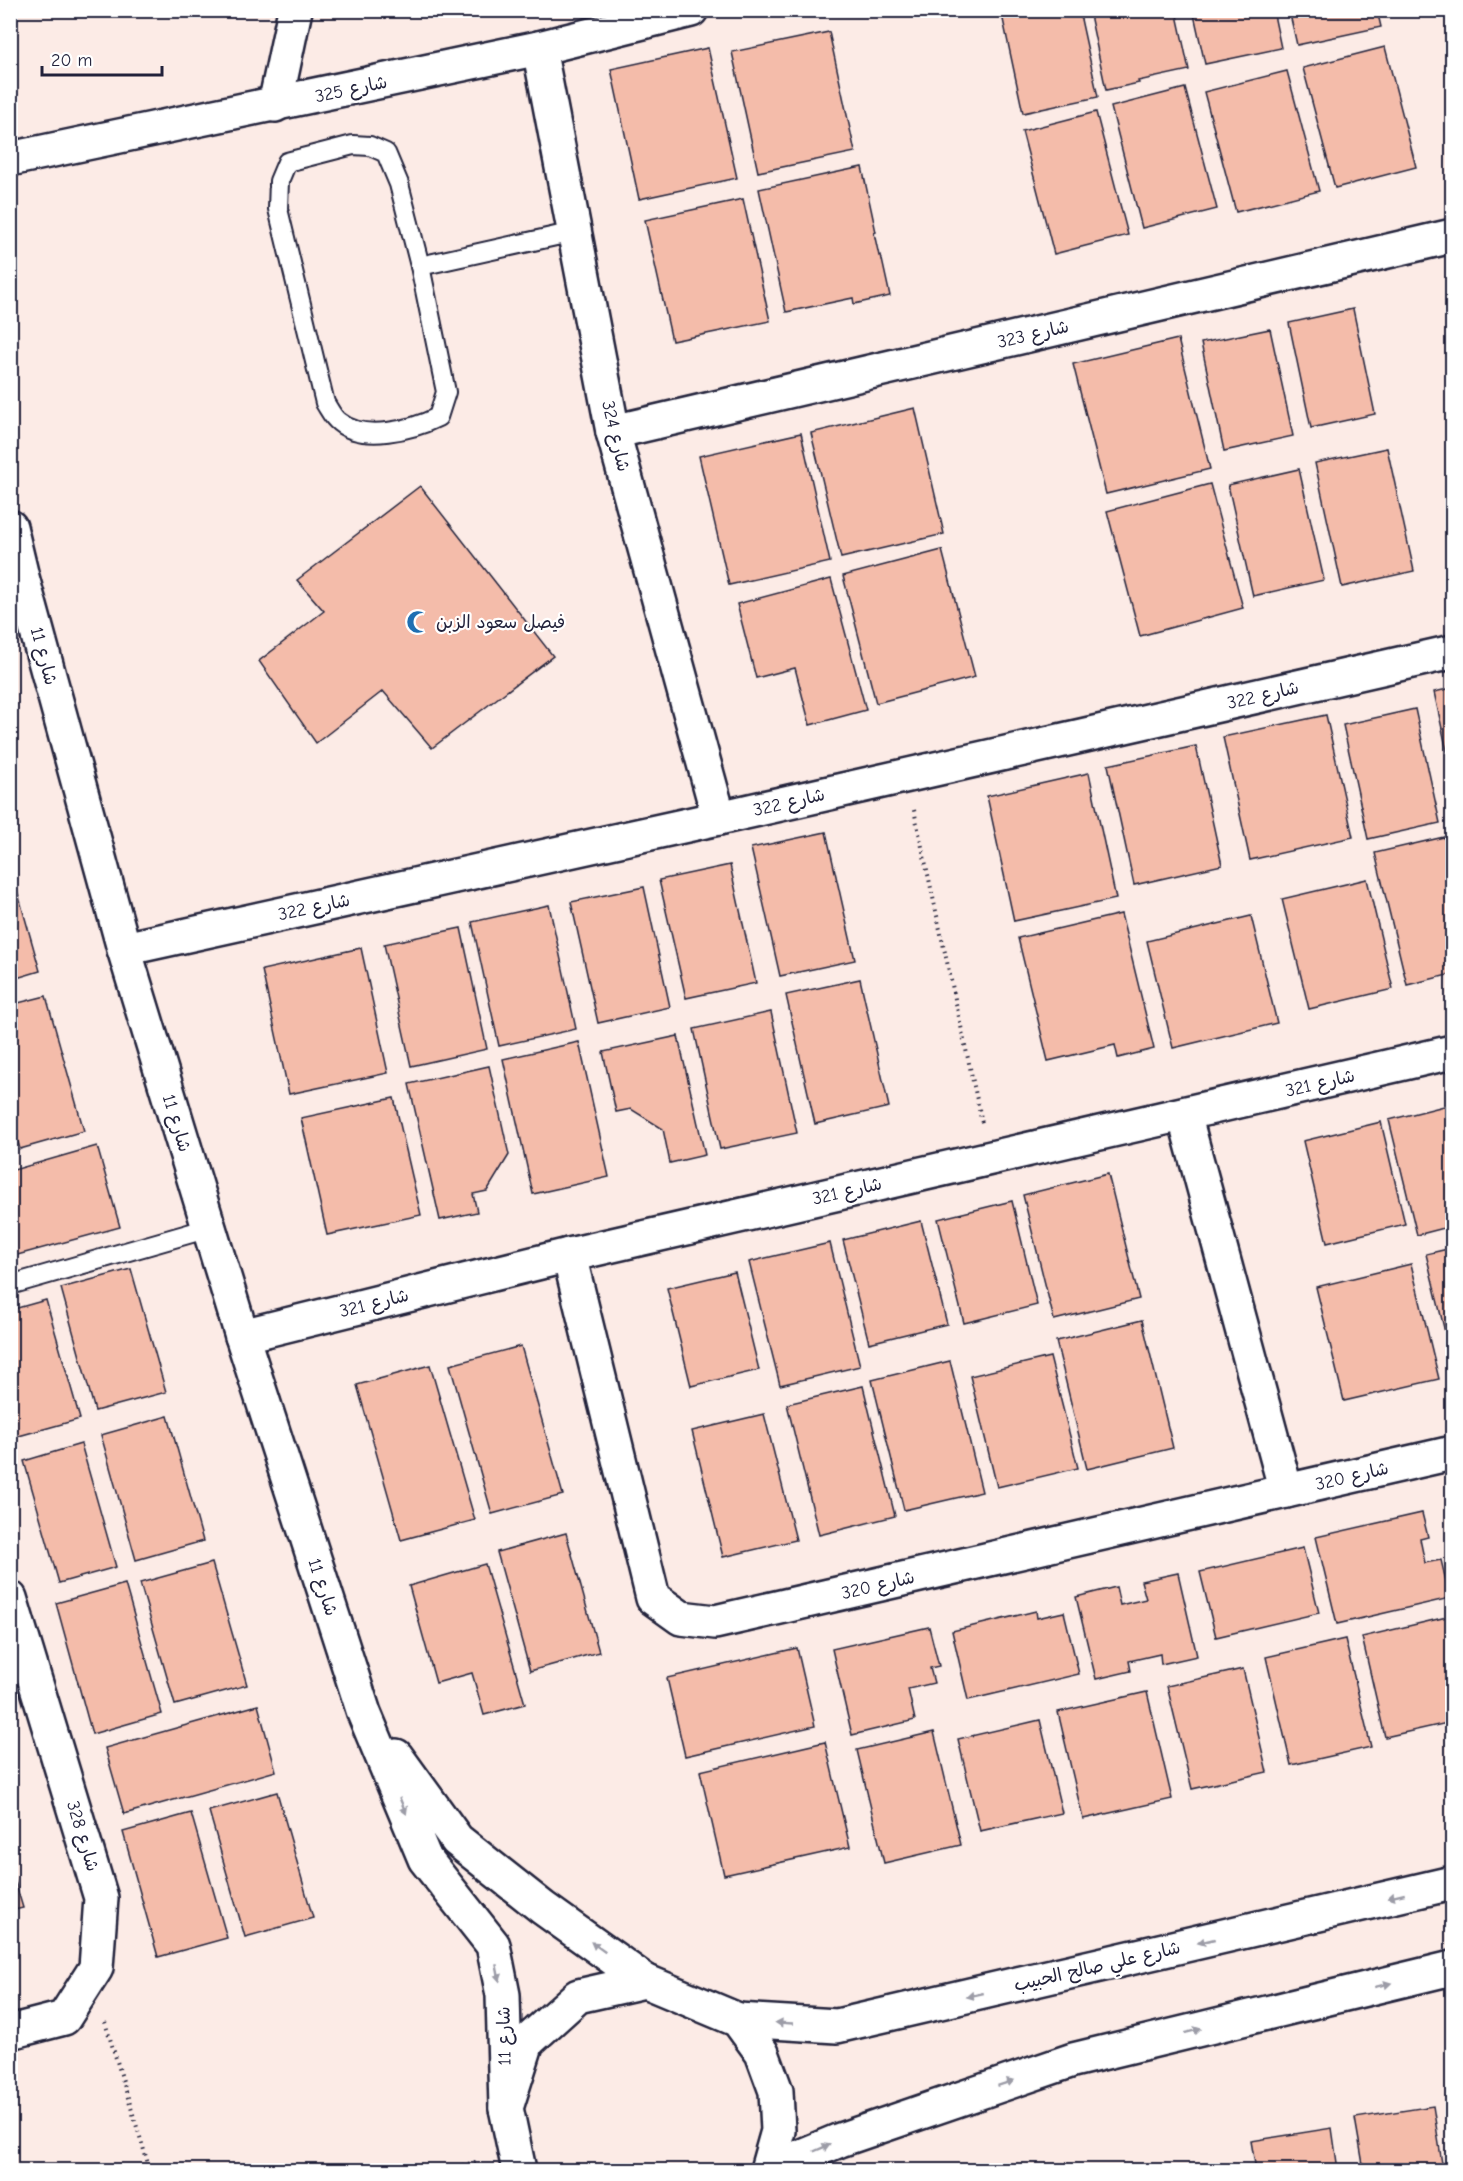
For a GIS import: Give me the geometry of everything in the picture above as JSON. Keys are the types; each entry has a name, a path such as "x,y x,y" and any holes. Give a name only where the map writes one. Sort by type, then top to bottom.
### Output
{"street":[{"path":"275,105 295,10"},
{"name":"شارع 325","path":"10,159 540,48 691,10"},
{"name":"شارع 324","path":"540,48 613,432 719,818"},
{"name":"شارع 323","path":"613,432 1452,236"},
{"name":"شارع 11","path":"10,527 16,579 124,950 209,1228 364,1713 425,1859 493,1945 503,1995 506,2108 519,2170"},
{"name":"شارع 322","path":"124,950 1452,652"},
{"name":"شارع 321","path":"243,1336 569,1255 1452,1052"},
{"path":"1184,1114 1286,1491"},
{"name":"شارع 320","path":"569,1255 652,1598 681,1618 715,1622 1452,1453"},
{"name":"شارع 328","path":"10,1598 101,1898 96,1968 64,2018 10,2032"},
{"name":"شارع 11","path":"364,1713 457,1840 543,1908 645,1981 738,2020"},
{"name":"شارع علي صالح الحبيب","path":"738,2020 837,2026 1452,1883"},
{"path":"767,2170 840,2140 1073,2060 1452,1968"},
{"path":"506,2108 527,2042 578,1996 645,1981"},
{"path":"738,2020 762,2053 776,2091 778,2131 767,2170"}],"lane":[{"path":"353,145 370,146 386,153 399,184 420,266 446,392 438,417 423,425 375,433 354,430 338,421 325,403 278,209 279,181 287,162 353,145"},
{"path":"420,266 574,232"},
{"path":"10,1285 209,1228"}],"path":[{"path":"906,775 990,1158"},
{"path":"83,1988 105,2019 150,2170"}],"building":[{"path":"1001,10 1079,10 1098,97 1023,113"},
{"path":"1089,10 1176,10 1189,70 1106,90"},
{"path":"1193,10 1273,10 1281,48 1205,64"},
{"path":"1289,10 1377,10 1381,27 1297,45"},
{"path":"829,32 855,152 758,172 732,52"},
{"path":"1385,47 1416,167 1335,188 1303,68"},
{"path":"708,48 737,178 639,199 611,69"},
{"path":"1287,71 1319,191 1236,212 1204,92"},
{"path":"1185,88 1217,209 1142,228 1111,107"},
{"path":"1096,112 1128,235 1054,254 1022,131"},
{"path":"862,167 876,232 874,233 890,296 854,304 853,298 786,312 759,189"},
{"path":"743,199 770,321 672,341 645,220"},
{"path":"1353,309 1375,414 1311,428 1289,323"},
{"path":"1270,329 1293,436 1224,451 1201,343"},
{"path":"1178,339 1210,469 1106,494 1073,364"},
{"path":"915,408 944,534 841,558 811,433"},
{"path":"801,433 830,562 729,585 699,456"},
{"path":"1387,448 1414,571 1342,587 1315,463"},
{"path":"1299,469 1324,580 1253,596 1228,485"},
{"path":"1210,484 1243,608 1140,636 1107,511"},
{"name":"فيصل سعود الزبن","path":"420,486 553,656 432,748 383,691 316,743 259,661 324,611 297,580"},
{"path":"942,550 975,677 876,703 843,576"},
{"path":"831,579 866,710 810,725 795,668 756,678 737,604"},
{"path":"1452,688 1452,774 1434,692"},
{"path":"1415,709 1440,823 1368,839 1343,725"},
{"path":"1326,715 1353,837 1250,860 1223,737"},
{"path":"1196,746 1222,865 1134,885 1108,765"},
{"path":"1089,773 1116,899 1014,921 987,796"},
{"path":"826,832 855,960 780,976 751,848"},
{"path":"1444,837 1452,874 1452,974 1407,985 1375,853"},
{"path":"10,865 40,971 10,980"},
{"path":"730,865 756,983 686,998 659,880"},
{"path":"1367,879 1393,989 1309,1009 1282,899"},
{"path":"644,887 670,1007 598,1023 571,902"},
{"path":"549,905 576,1029 499,1046 472,922"},
{"path":"1121,914 1154,1049 1118,1058 1115,1045 1048,1061 1018,938"},
{"path":"1251,916 1277,1023 1173,1048 1147,941"},
{"path":"461,928 487,1049 411,1066 384,944"},
{"path":"361,948 388,1073 289,1094 262,970"},
{"path":"860,979 889,1107 815,1124 786,995"},
{"path":"46,996 84,1131 20,1149 10,1115 10,1005"},
{"path":"771,1012 797,1133 720,1149 694,1029"},
{"path":"678,1036 705,1155 670,1163 663,1129 631,1109 616,1112 603,1052"},
{"path":"579,1042 609,1177 533,1194 503,1059"},
{"path":"489,1066 509,1155 487,1191 473,1194 477,1212 440,1220 409,1084"},
{"path":"394,1098 421,1215 327,1235 301,1118"},
{"path":"1452,1104 1452,1226 1417,1235 1389,1120"},
{"path":"1381,1122 1405,1224 1327,1243 1303,1141"},
{"path":"97,1146 120,1227 10,1257 10,1171"},
{"path":"1108,1174 1139,1299 1054,1320 1023,1195"},
{"path":"1012,1201 1037,1305 964,1323 938,1219"},
{"path":"921,1221 947,1324 869,1343 843,1240"},
{"path":"830,1243 860,1366 780,1385 749,1262"},
{"path":"1452,1248 1452,1361 1426,1254"},
{"path":"1411,1264 1439,1379 1344,1401 1316,1287"},
{"path":"131,1269 166,1392 95,1411 61,1288"},
{"path":"735,1272 759,1370 691,1386 667,1288"},
{"path":"46,1300 80,1419 15,1437 10,1423 10,1310"},
{"path":"1142,1320 1173,1448 1087,1469 1056,1341"},
{"path":"521,1346 563,1495 492,1514 450,1365"},
{"path":"1050,1357 1078,1468 997,1487 970,1376"},
{"path":"950,1361 982,1492 904,1510 872,1380"},
{"path":"430,1365 475,1520 401,1540 357,1385"},
{"path":"863,1386 895,1516 819,1535 787,1404"},
{"path":"764,1414 796,1540 723,1557 692,1431"},
{"path":"168,1416 203,1541 136,1560 101,1435"},
{"path":"81,1444 116,1567 59,1583 24,1461"},
{"path":"1422,1513 1428,1537 1420,1539 1425,1563 1441,1560 1450,1598 1337,1624 1316,1537"},
{"path":"566,1533 599,1652 530,1671 497,1552"},
{"path":"1303,1548 1319,1613 1216,1637 1200,1572"},
{"path":"212,1563 247,1685 175,1705 140,1583"},
{"path":"485,1564 525,1704 484,1715 472,1673 436,1683 409,1586"},
{"path":"1178,1573 1197,1656 1161,1664 1160,1654 1129,1661 1131,1671 1096,1679 1076,1597 1116,1587 1120,1605 1146,1599 1141,1581"},
{"path":"125,1584 162,1714 92,1734 56,1603"},
{"path":"1036,1611 1037,1618 1064,1612 1079,1674 968,1700 952,1631"},
{"path":"1451,1616 1452,1722 1385,1737 1362,1637"},
{"path":"929,1627 939,1666 930,1668 934,1683 908,1689 915,1720 852,1735 832,1649"},
{"path":"1345,1639 1371,1747 1291,1765 1266,1657"},
{"path":"797,1648 815,1726 685,1756 667,1678"},
{"path":"1243,1669 1267,1772 1192,1789 1167,1686"},
{"path":"1147,1692 1172,1799 1083,1819 1058,1712"},
{"path":"258,1705 276,1771 124,1814 105,1748"},
{"path":"1040,1720 1062,1813 980,1831 958,1739"},
{"path":"934,1732 961,1845 884,1863 857,1750"},
{"path":"825,1742 850,1847 724,1875 700,1771"},
{"path":"277,1792 313,1918 245,1937 209,1811"},
{"path":"191,1813 227,1938 158,1957 123,1832"},
{"path":"10,1865 23,1908 10,1911"},
{"path":"1433,2106 1443,2170 1364,2170 1355,2118"},
{"path":"1332,2128 1338,2170 1256,2170 1251,2141"}],"place":[{"name":"فيصل سعود الزبن","path":"418,622"}]}
